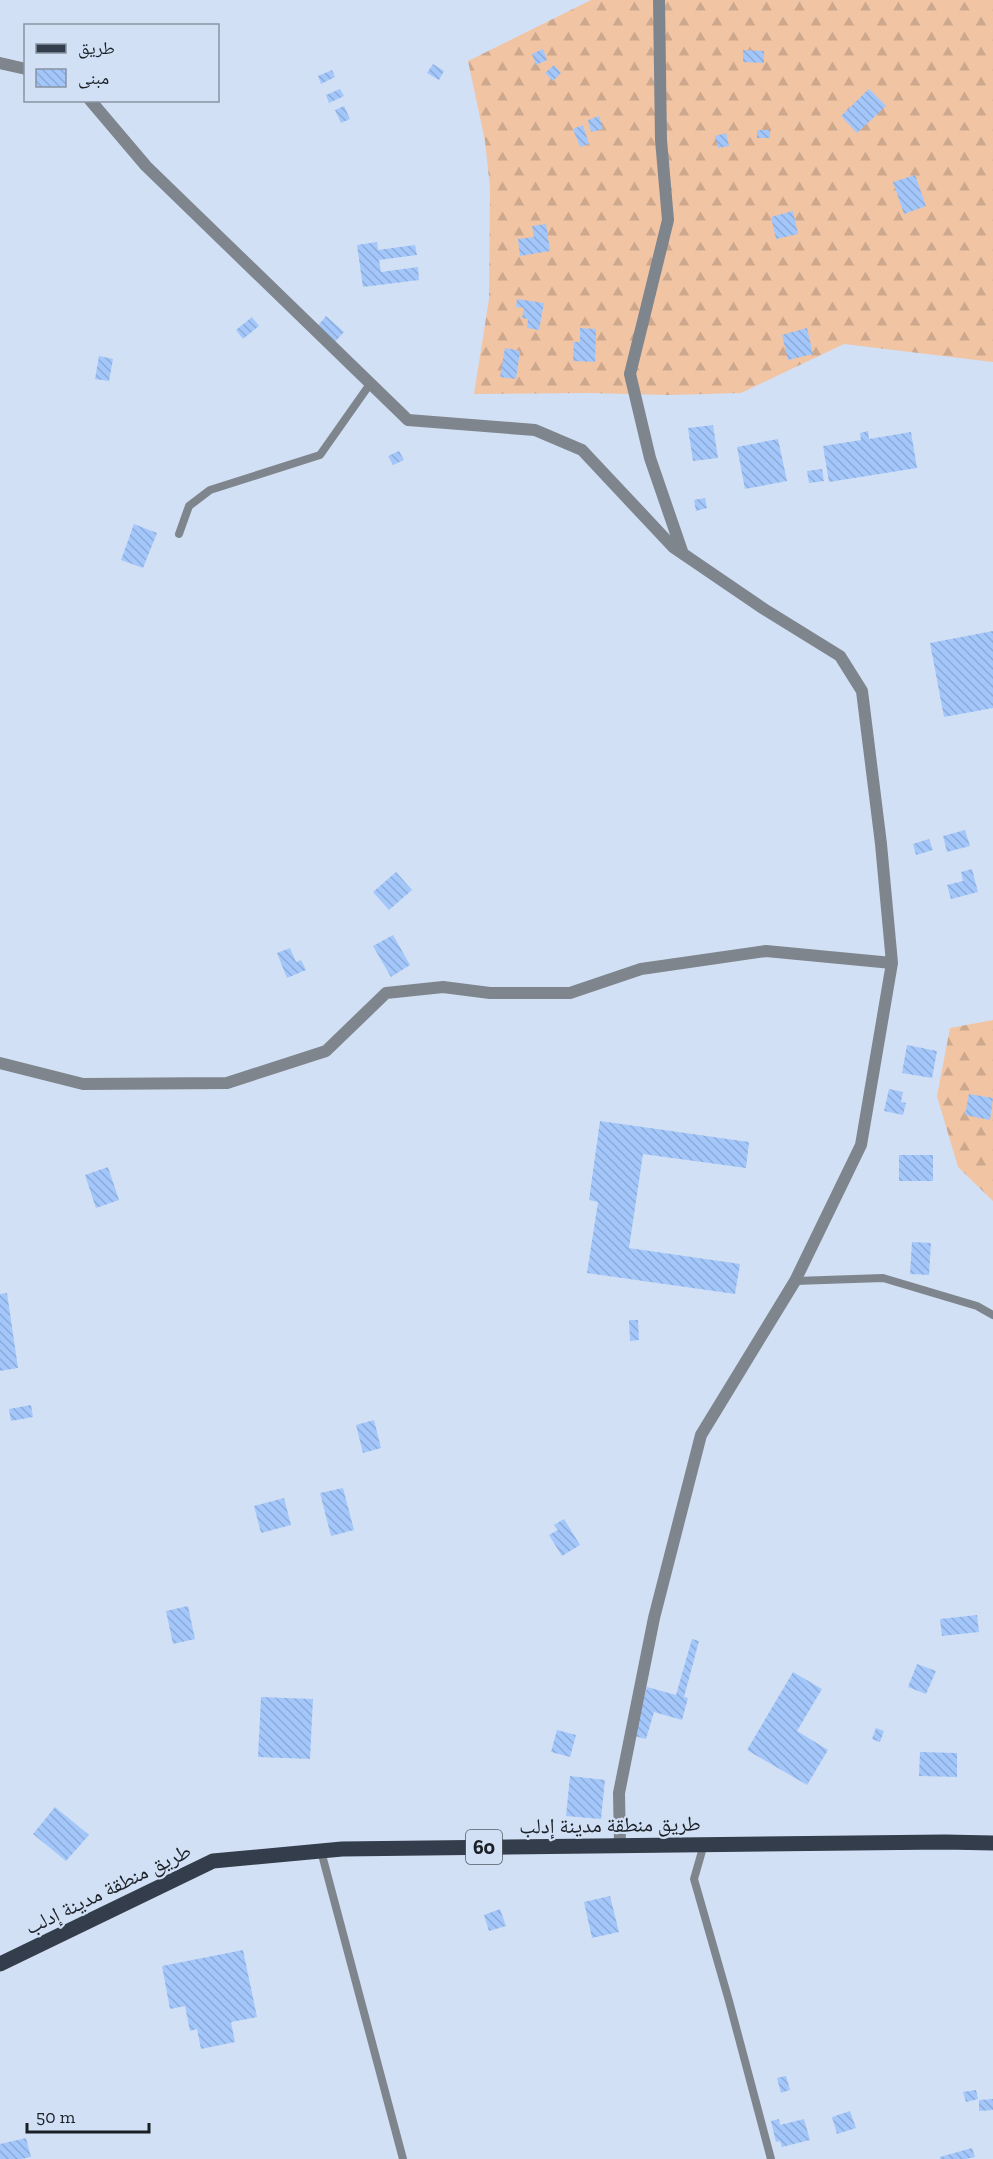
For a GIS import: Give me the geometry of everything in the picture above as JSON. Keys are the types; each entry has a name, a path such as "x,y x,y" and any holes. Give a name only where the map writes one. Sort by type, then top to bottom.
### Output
{"main road":[{"name":"طريق منطقة مدينة إدلب","path":"0,1964 213,1861 342,1849 993,1843"}],"street":[{"path":"659,0 661,140 668,220 630,374 650,458 683,554"},
{"path":"0,63 24,69"},
{"path":"92,102 146,166 408,420 535,429 582,450 673,547 764,609 840,656 862,691 881,844 892,963 861,1145 795,1281 701,1435 654,1618 619,1793 620,1846"},
{"path":"0,1064 83,1084 227,1083 326,1051 386,993 443,987 490,993 570,993 641,969 766,951 892,963"}],"lane":[{"path":"179,534 189,506 210,490 320,455 370,384"},
{"path":"795,1281 883,1278 977,1306 993,1315"},
{"path":"704,1844 694,1879 771,2159"},
{"path":"321,1851 403,2159"}],"green space":[{"path":"591,0 993,0 993,362 844,344 741,393 474,394 489,299 490,188 485,141 468,61"},
{"path":"993,1020 993,1201 958,1167 937,1096 950,1028"}],"building":[{"path":"543,49 547,60 536,65 532,54"},
{"path":"743,50 764,51 764,63 743,62"},
{"path":"433,64 444,71 439,80 427,73"},
{"path":"554,65 561,73 553,81 545,73"},
{"path":"332,70 335,77 321,84 318,76"},
{"path":"340,89 344,96 329,103 326,95"},
{"path":"869,89 886,106 857,133 841,116"},
{"path":"344,106 350,119 341,123 335,110"},
{"path":"599,116 603,129 591,132 588,120"},
{"path":"583,125 589,144 580,147 573,129"},
{"path":"757,130 770,130 770,138 757,138"},
{"path":"726,133 729,146 718,148 715,136"},
{"path":"915,175 926,206 904,214 893,182"},
{"path":"793,211 798,234 776,239 771,217"},
{"path":"546,224 550,251 520,256 518,239 534,237 532,226"},
{"path":"377,242 378,250 415,245 417,255 379,260 381,272 418,267 419,280 363,287 357,245"},
{"path":"517,299 544,303 539,330 527,328 528,319 522,318 524,308 516,307"},
{"path":"326,316 344,332 333,344 316,328"},
{"path":"252,317 259,326 243,339 236,330"},
{"path":"580,328 596,329 595,362 573,361 574,342 580,342"},
{"path":"807,328 813,354 788,360 782,335"},
{"path":"505,348 520,351 516,379 500,377"},
{"path":"99,356 113,359 109,381 95,379"},
{"path":"713,425 718,458 693,461 688,428"},
{"path":"868,431 869,439 911,432 917,468 829,482 823,446 861,440 860,433"},
{"path":"778,439 787,481 745,489 737,447"},
{"path":"399,451 404,460 393,465 388,456"},
{"path":"822,469 824,481 809,483 807,471"},
{"path":"705,498 707,508 696,511 694,500"},
{"path":"134,524 157,533 143,568 121,560"},
{"path":"993,631 993,708 944,717 930,643"},
{"path":"965,830 970,846 947,852 943,836"},
{"path":"929,839 933,850 916,855 913,844"},
{"path":"972,869 978,892 951,899 947,885 963,881 961,872"},
{"path":"396,872 412,890 389,910 373,892"},
{"path":"393,935 410,965 391,977 373,946"},
{"path":"290,948 296,962 301,960 306,970 287,978 277,953"},
{"path":"907,1045 937,1051 932,1078 902,1073"},
{"path":"889,1089 903,1092 901,1102 906,1103 903,1115 884,1111"},
{"path":"969,1094 993,1098 990,1120 965,1115"},
{"path":"600,1121 749,1142 746,1168 643,1154 629,1248 740,1264 735,1294 587,1273 598,1202 589,1200"},
{"path":"899,1155 933,1155 933,1181 899,1181"},
{"path":"108,1167 119,1200 96,1208 85,1175"},
{"path":"912,1242 931,1243 929,1275 910,1274"},
{"path":"7,1293 18,1368 0,1371 0,1294"},
{"path":"629,1320 638,1320 639,1340 630,1341"},
{"path":"31,1405 33,1417 11,1421 9,1409"},
{"path":"374,1420 381,1448 363,1453 356,1425"},
{"path":"343,1488 354,1530 331,1536 320,1493"},
{"path":"284,1498 291,1525 261,1533 254,1506"},
{"path":"564,1519 580,1545 562,1556 549,1535 558,1530 554,1525"},
{"path":"188,1606 195,1639 173,1644 166,1611"},
{"path":"977,1615 979,1632 942,1636 940,1619"},
{"path":"692,1639 699,1641 684,1697 688,1698 682,1720 654,1712 646,1739 634,1736 647,1687 676,1695"},
{"path":"917,1664 936,1671 926,1694 908,1687"},
{"path":"793,1672 822,1689 797,1731 828,1750 807,1785 747,1750"},
{"path":"261,1697 313,1699 310,1759 258,1757"},
{"path":"876,1728 884,1731 880,1742 872,1739"},
{"path":"557,1730 576,1735 570,1757 551,1752"},
{"path":"920,1752 957,1753 957,1777 919,1776"},
{"path":"570,1776 605,1780 601,1819 566,1816"},
{"path":"55,1807 89,1835 66,1861 33,1834"},
{"path":"610,1896 619,1932 592,1938 584,1902"},
{"path":"500,1909 506,1926 489,1931 484,1915"},
{"path":"243,1950 257,2017 231,2022 235,2042 201,2049 197,2029 190,2031 185,2006 170,2009 162,1966"},
{"path":"786,2076 790,2090 781,2093 777,2078"},
{"path":"976,2090 978,2099 966,2102 963,2092"},
{"path":"993,2099 993,2110 979,2111 979,2100"},
{"path":"850,2111 856,2128 837,2134 832,2117"},
{"path":"779,2119 780,2125 804,2119 810,2140 782,2147 780,2141 776,2142 771,2121"},
{"path":"26,2138 31,2157 0,2159 0,2144"},
{"path":"972,2148 975,2157 940,2159 940,2157"}]}
